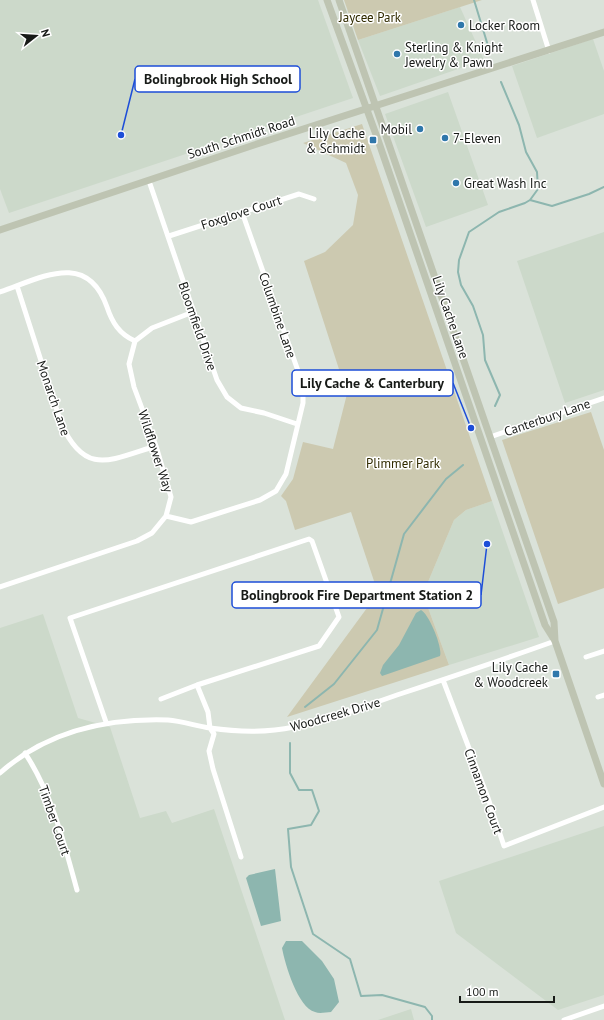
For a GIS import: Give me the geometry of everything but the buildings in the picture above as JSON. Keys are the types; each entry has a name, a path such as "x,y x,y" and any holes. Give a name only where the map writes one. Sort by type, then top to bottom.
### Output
{"street":[{"name":"Lily Cache Lane","path":"327,0 545,625 555,641 604,784"},
{"name":"Lily Cache Lane","path":"339,0 554,622 555,641"},
{"path":"533,0 549,51"},
{"name":"South Schmidt Road","path":"0,230 604,32"},
{"name":"Bloomfield Drive","path":"149,181 217,380 227,397 241,408 264,413 297,424"},
{"name":"Foxglove Court","path":"169,236 299,194 314,199"},
{"name":"Columbine Lane","path":"166,516 191,522 260,500 276,491 286,474 303,403 303,385 242,212"},
{"path":"0,292 55,274 79,273 90,278 104,297 111,319 118,329 127,337 135,341 152,328 193,312"},
{"name":"Monarch Lane","path":"17,286 61,423 69,440 82,455 93,460 108,461 156,446"},
{"name":"Wildflower Way","path":"0,587 137,541 152,533 166,516 171,497 156,446 134,387 129,364 135,341"},
{"name":"Canterbury Lane","path":"490,437 604,398"},
{"path":"481,440 490,437"},
{"path":"106,722 70,618 311,539 339,617 319,646 197,685 161,699"},
{"name":"Woodcreek Drive","path":"0,773 25,753 61,734 79,728 106,722 168,720 210,728 247,732 294,727 322,720 555,641"},
{"path":"586,657 604,651"},
{"name":"Cinnamon Court","path":"443,680 488,798 504,846 604,807"},
{"path":"197,685 208,712 210,728 214,734 209,751 213,769 241,857"},
{"path":"598,697 604,694"},
{"name":"Timber Court","path":"25,753 38,772 48,798 77,890"},
{"path":"564,1020 604,1006"}],"shaded area":[{"path":"0,0 318,0 353,98 9,213 0,189"},
{"path":"460,7 484,60 380,96 358,40"},
{"path":"593,39 604,71 604,114 537,138 512,66"},
{"path":"448,92 488,205 426,227 385,114"},
{"path":"604,232 604,390 565,403 517,261"},
{"path":"492,501 539,637 449,665 423,594 454,520 466,510"},
{"path":"43,614 78,718 110,727 140,818 166,811 172,823 214,809 285,1020 0,1020 0,628"},
{"path":"604,826 604,995 558,1010 456,933 439,881"},
{"path":"411,1009 414,1020 378,1020"}],"green space":[{"name":"Jaycee Park","path":"344,0 482,0 358,40"},
{"name":"Plimmer Park","path":"362,124 492,501 466,510 454,520 423,594 449,665 287,717 378,593 351,512 295,530 286,501 281,496 293,479 303,442 333,449 347,394 304,261 325,252 353,225 358,195 346,163 303,143"},
{"path":"591,412 604,450 604,588 558,604 502,440"}],"water":[{"path":"421,610 428,618 435,632 440,656 382,676 380,673 383,665 399,645 416,613"},
{"path":"275,869 281,921 261,926 246,878 249,875"},
{"path":"286,941 302,941 322,961 334,979 339,1002 331,1012 315,1012 303,1003 293,984 286,964 282,948"}],"waterway":[{"path":"474,0 489,49"},
{"path":"495,406 500,395 485,360 483,335 473,306 461,285 458,272 459,260 469,232 499,212 530,200 538,189 537,172 526,152 519,125 501,82"},
{"path":"530,200 552,206 589,194 604,187"},
{"path":"305,707 334,684 377,630 404,534 446,479 463,465"},
{"path":"290,743 290,773 299,790 312,790 319,811 311,825 288,829 291,867 313,934 350,959 361,996 382,995 425,1007 432,1016 432,1020"}],"place":[{"name":"Locker Room","path":"461,25"},
{"name":"Sterling & Knight Jewelry & Pawn","path":"397,54"},
{"name":"Mobil","path":"420,129"},
{"name":"Bolingbrook High School","path":"121,135"},
{"name":"7-Eleven","path":"445,138"},
{"name":"Lily Cache & Schmidt","path":"373,140"},
{"name":"Great Wash Inc","path":"456,183"},
{"name":"Lily Cache & Canterbury","path":"471,428"},
{"name":"Bolingbrook Fire Department Station 2","path":"487,544"},
{"name":"Lily Cache & Woodcreek","path":"556,674"}]}
